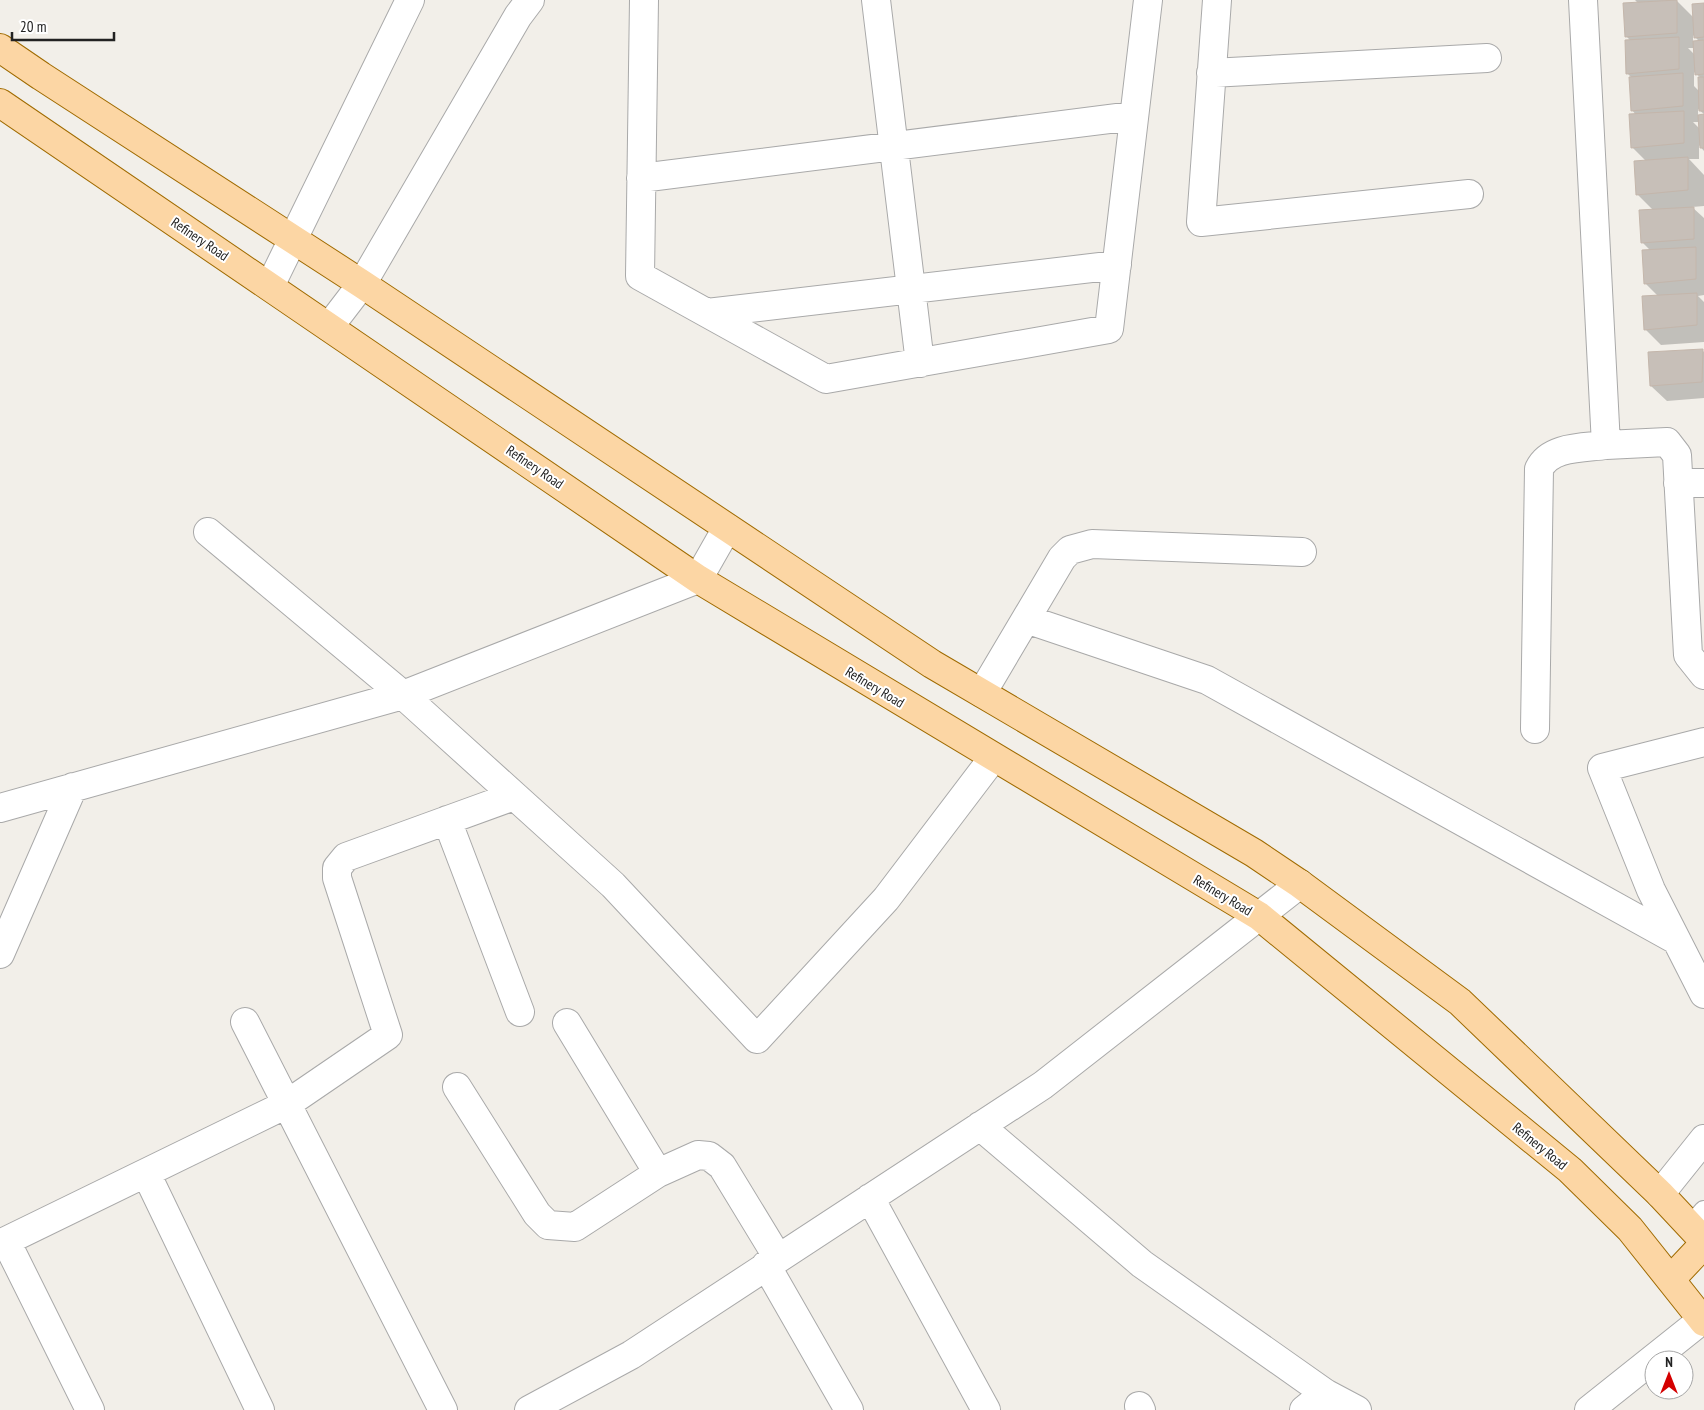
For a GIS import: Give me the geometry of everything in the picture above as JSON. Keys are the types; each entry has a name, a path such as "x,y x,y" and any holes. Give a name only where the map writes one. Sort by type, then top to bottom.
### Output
{"main road":[{"path":"0,48 362,284 932,664 1254,853 1300,884 1460,1002 1660,1194 1701,1230 1671,1279"},
{"name":"Refinery Road","path":"0,103 698,579 993,758 1259,916 1570,1170 1630,1229 1703,1321"}],"street":[{"path":"270,286 294,241 410,0"},
{"path":"329,327 362,284 530,0"},
{"path":"644,0 640,276 826,379 1109,330 1148,0"},
{"path":"876,0 920,363"},
{"path":"1217,0 1201,222 1469,194"},
{"path":"1583,0 1606,445"},
{"path":"1211,73 1487,58"},
{"path":"641,178 1133,116"},
{"path":"707,313 1117,265"},
{"path":"1536,729 1539,469 1548,456 1557,452 1606,445 1667,442 1677,455 1691,483 1695,621 1688,655 1704,675"},
{"path":"0,808 402,695 698,579 727,528"},
{"path":"208,532 402,695 613,885 757,1039 886,899 993,758"},
{"path":"982,693 1062,558 1070,550 1092,544 1302,552"},
{"path":"1026,619 1207,680 1676,940"},
{"path":"1704,742 1602,768 1651,890 1704,994"},
{"path":"0,954 73,787"},
{"path":"90,1410 6,1241 287,1104 388,1035 337,878 337,868 346,857 514,796"},
{"path":"447,820 520,1012"},
{"path":"538,1408 631,1355 1043,1084 1300,884"},
{"path":"245,1022 443,1410"},
{"path":"568,1023 658,1173"},
{"path":"457,1087 538,1214 548,1225 575,1227 658,1173 698,1155 717,1160 849,1410"},
{"path":"980,1126 1142,1264 1325,1393 1357,1410"},
{"path":"1660,1194 1704,1139"},
{"path":"146,1173 260,1410"},
{"path":"870,1198 986,1410"},
{"path":"1589,1410 1703,1321"},
{"path":"1304,1410 1325,1393"}],"building":[{"path":"1677,0 1677,33 1625,37 1623,3"},
{"path":"1704,3 1704,37 1694,38 1692,4"},
{"path":"1679,37 1679,69 1626,74 1625,40"},
{"path":"1704,40 1704,74 1695,75 1693,41"},
{"path":"1683,73 1683,106 1631,111 1629,77"},
{"path":"1698,77 1704,77 1704,111 1699,111"},
{"path":"1684,111 1684,143 1631,148 1629,114"},
{"path":"1704,114 1704,148 1700,148 1698,115"},
{"path":"1688,157 1688,190 1636,195 1634,161"},
{"path":"1694,207 1694,239 1641,243 1639,210"},
{"path":"1696,247 1696,279 1644,284 1642,250"},
{"path":"1697,293 1697,325 1644,330 1642,296"},
{"path":"1703,349 1702,382 1650,386 1648,352"}]}
